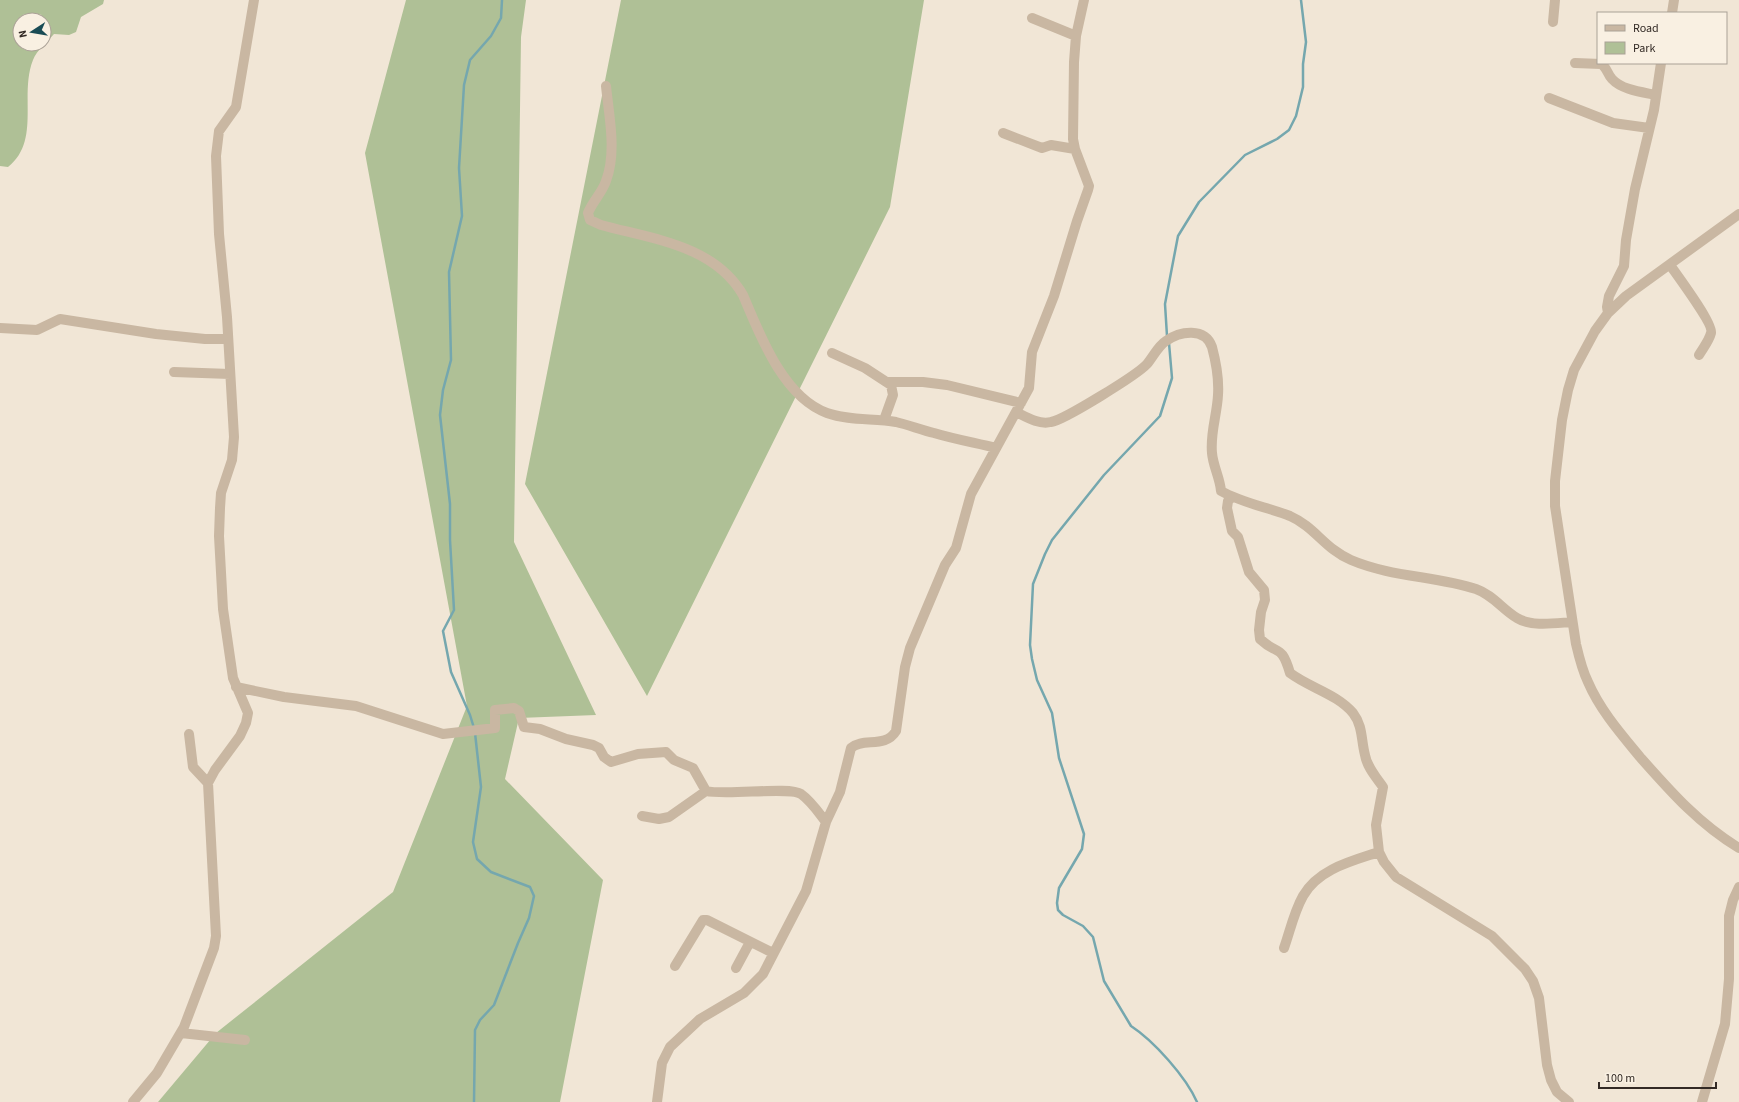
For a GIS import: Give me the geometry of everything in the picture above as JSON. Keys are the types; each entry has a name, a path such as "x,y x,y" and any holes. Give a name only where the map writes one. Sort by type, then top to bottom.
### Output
{"street":[{"path":"133,1102 157,1073 181,1033 210,961 216,936 208,783 215,770 240,736 247,718 247,709 236,687 232,672 222,609 219,536 221,493 232,460 234,437 228,339 219,234 216,143 221,126 236,106 254,0"},
{"path":"657,1102 662,1063 670,1046 700,1019 744,992 763,974 806,891 826,822 840,792 851,748 857,744 886,740 893,736 896,731 905,667 910,648 945,565 956,548 971,494 1021,403 1030,382 1034,348 1054,296 1077,220 1088,190 1087,178 1075,149 1073,93 1076,36 1084,0"},
{"path":"1553,22 1555,0"},
{"path":"1672,12 1674,0"},
{"path":"1032,18 1076,36"},
{"path":"1575,63 1597,64"},
{"path":"1602,64 1605,66 1611,79 1618,84 1656,95"},
{"path":"1608,313 1607,307 1609,296 1624,266 1630,218 1656,95 1661,64"},
{"path":"606,86 611,141 610,166 602,192 588,213 590,220 601,225 681,246 710,260 723,270 737,285 780,372 808,402 828,413 884,420 996,448"},
{"path":"1549,98 1613,124 1649,128"},
{"path":"1003,133 1042,148 1052,145 1075,149"},
{"path":"1739,214 1642,284 1608,313 1586,345 1574,370 1568,390 1558,451 1555,481 1555,506 1576,644 1586,679 1597,701 1612,722 1676,799 1708,826 1739,848"},
{"path":"1670,265 1711,328 1712,333 1699,355"},
{"path":"0,328 37,330 60,319 156,334 205,339 228,339"},
{"path":"1016,412 1042,422 1058,420 1123,382 1146,365 1168,340 1189,332 1196,333 1206,337 1212,347 1216,368 1218,397 1212,435 1212,453 1221,491 1232,497 1277,511 1300,521 1330,548 1361,564 1476,589 1493,598 1517,618 1526,622 1572,622"},
{"path":"832,354 865,368 889,382 923,382 947,385 1021,403"},
{"path":"174,372 230,374"},
{"path":"884,420 893,392 889,382"},
{"path":"1232,497 1228,501 1227,508 1232,531 1238,537 1249,572 1264,590 1265,600 1261,612 1259,630 1260,639 1265,644 1279,650 1285,656 1290,673 1337,700 1353,714 1359,724 1368,764 1384,787 1376,825 1379,852 1391,873 1492,936 1525,969 1539,998 1546,1059 1552,1080 1557,1092 1570,1102"},
{"path":"236,687 284,697 356,706 444,734 495,728 495,710 514,708 519,711 524,727 593,745 599,748 604,757 611,762 638,754 666,752 674,760 693,768 706,791"},
{"path":"189,734 193,767 208,783"},
{"path":"642,816 659,819 669,817 706,791 744,793 784,791 797,792 806,798 826,822"},
{"path":"1284,948 1302,900 1314,882 1342,865 1379,852"},
{"path":"1702,1102 1725,1024 1730,979 1729,916 1732,900 1739,887"},
{"path":"675,966 703,920 707,920 773,953"},
{"path":"736,968 750,942"},
{"path":"181,1033 246,1040"}],"green space":[{"path":"0,0 104,0 103,4 81,17 76,32 69,35 54,34 52,36 52,12 12,12 12,52 38,52 33,60 29,74 27,131 24,144 18,156 8,167 0,166"},
{"path":"406,0 526,0 521,37 514,542 596,715 519,718 505,779 603,880 560,1102 158,1102 216,1033 393,892 467,706 365,153"},
{"path":"621,0 924,0 890,207 647,696 525,484"}],"waterway":[{"path":"474,728 470,715 451,672 443,631 454,610 450,540 450,504 440,415 443,390 451,360 449,272 462,216 459,168 464,85 470,60 491,36 501,18 502,0"},
{"path":"1167,336 1165,304 1178,236 1199,202 1245,155 1277,139 1289,130 1296,116 1303,87 1303,64 1306,42 1301,0"},
{"path":"1169,343 1172,378 1160,416 1104,475 1052,540 1045,554 1033,584 1030,645 1037,680 1052,713 1059,758 1084,834 1082,849 1059,888 1057,903 1058,910 1063,915 1083,926 1093,937 1104,981 1131,1026 1159,1050 1168,1060 1192,1092 1197,1102"},
{"path":"474,1102 475,1030 480,1020 494,1005 529,918 534,896 530,887 491,872 477,859 473,842 481,787 475,733"}]}
